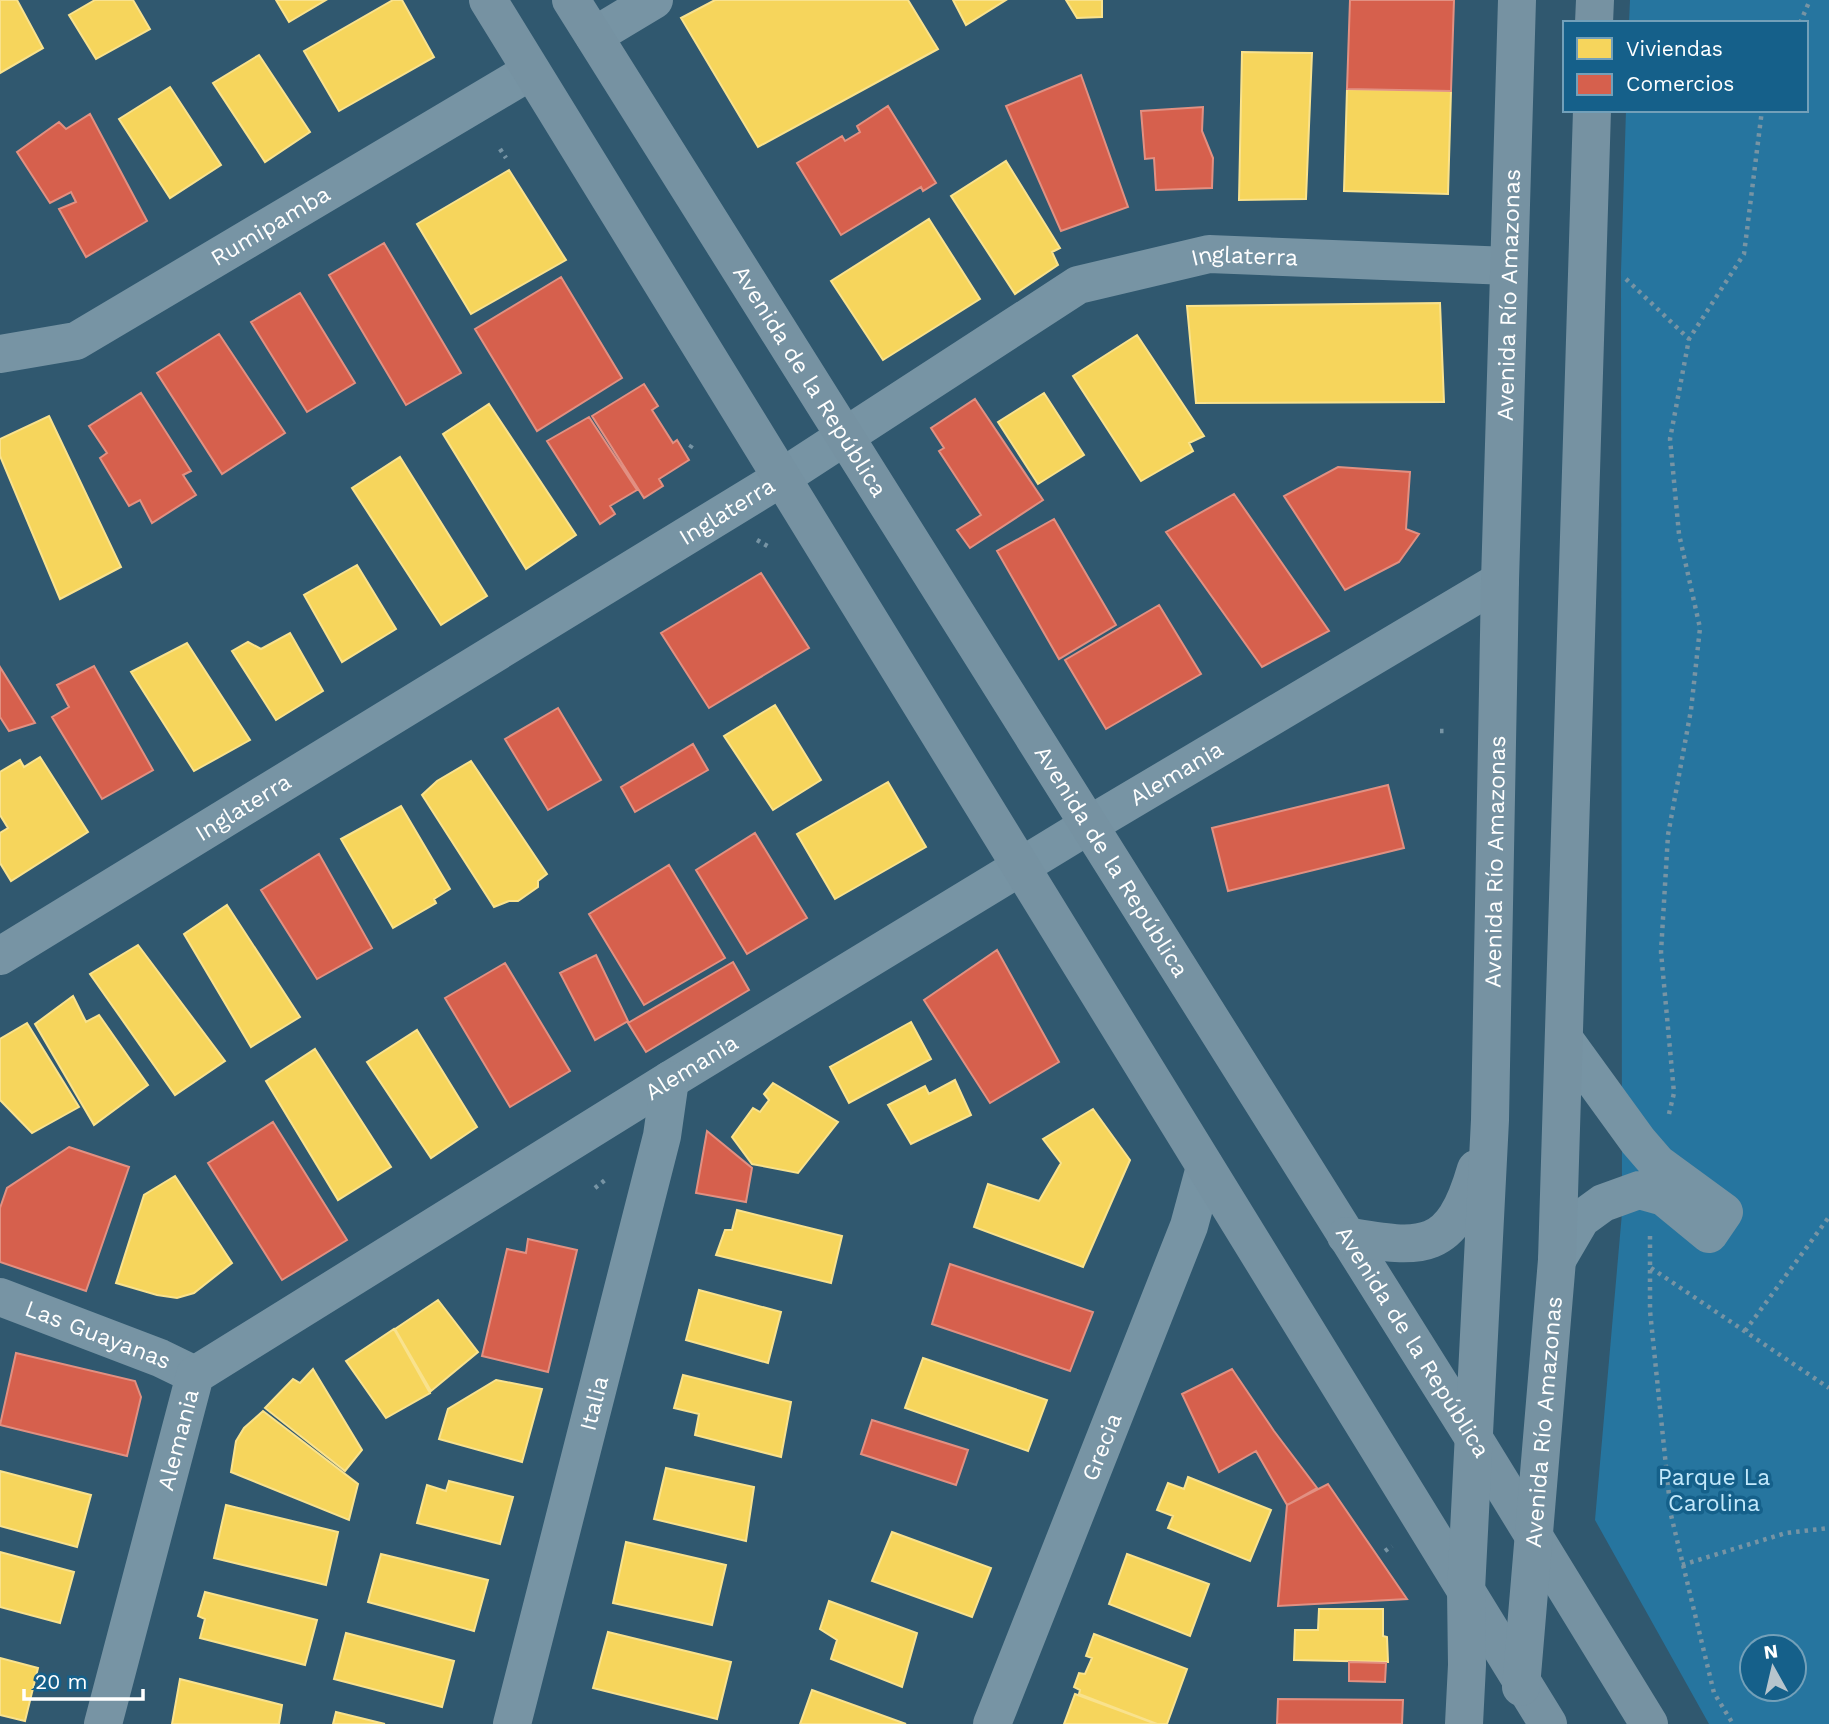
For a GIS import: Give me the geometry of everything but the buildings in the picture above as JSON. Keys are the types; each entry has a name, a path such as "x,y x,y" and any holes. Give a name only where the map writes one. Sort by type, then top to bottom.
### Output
{"main road":[{"path":"488,0 1548,1724"},
{"name":"Avenida de la República","path":"571,0 1473,1437 1649,1724"},
{"name":"Avenida Río Amazonas","path":"1464,1724 1467,1665 1465,1590 1490,1120 1500,581 1517,0"},
{"path":"1594,21 1595,0"},
{"name":"Avenida Río Amazonas","path":"1521,1724 1521,1680 1557,1260 1592,112"},
{"path":"1346,1236 1410,1244 1437,1236 1451,1226 1468,1197 1490,1120"}],"street":[{"path":"594,36 654,0"},
{"name":"Rumipamba","path":"0,354 76,341 531,71"},
{"name":"Inglaterra","path":"0,957 782,478 1078,285 1209,254 1509,266"},
{"name":"Alemania","path":"103,1724 195,1375 670,1080 1089,825 1500,581"},
{"path":"1564,1039 1638,1141 1664,1197 1717,1223"},
{"name":"Italia","path":"512,1724 662,1136 670,1080"},
{"name":"Grecia","path":"992,1724 1189,1226 1205,1167"},
{"path":"1557,1260 1581,1219 1603,1203 1639,1190 1654,1178"},
{"name":"Las Guayanas","path":"0,1297 160,1358 195,1375"}],"path":[{"path":"1801,21 1810,0"},
{"path":"1733,1724 1714,1693 1671,1515 1650,1311 1650,1268 1654,1178 1674,1093 1661,952 1668,835 1691,710 1700,628 1679,534 1670,439 1689,339 1744,254 1762,112"},
{"path":"500,149 506,158"},
{"path":"1618,272 1689,339"},
{"path":"759,541 771,548"},
{"path":"1440,731 1448,731"},
{"path":"595,1188 605,1180"},
{"path":"1745,1331 1829,1217"},
{"path":"1650,1268 1829,1388"},
{"path":"1682,1564 1786,1533 1829,1528"},
{"path":"1385,1551 1392,1546"}],"green space":[{"name":"Parque La Carolina","path":"1630,0 1829,0 1829,1724 1709,1724 1595,1520 1622,1213 1621,272 1626,112 1808,112 1808,21 1629,21"}]}
